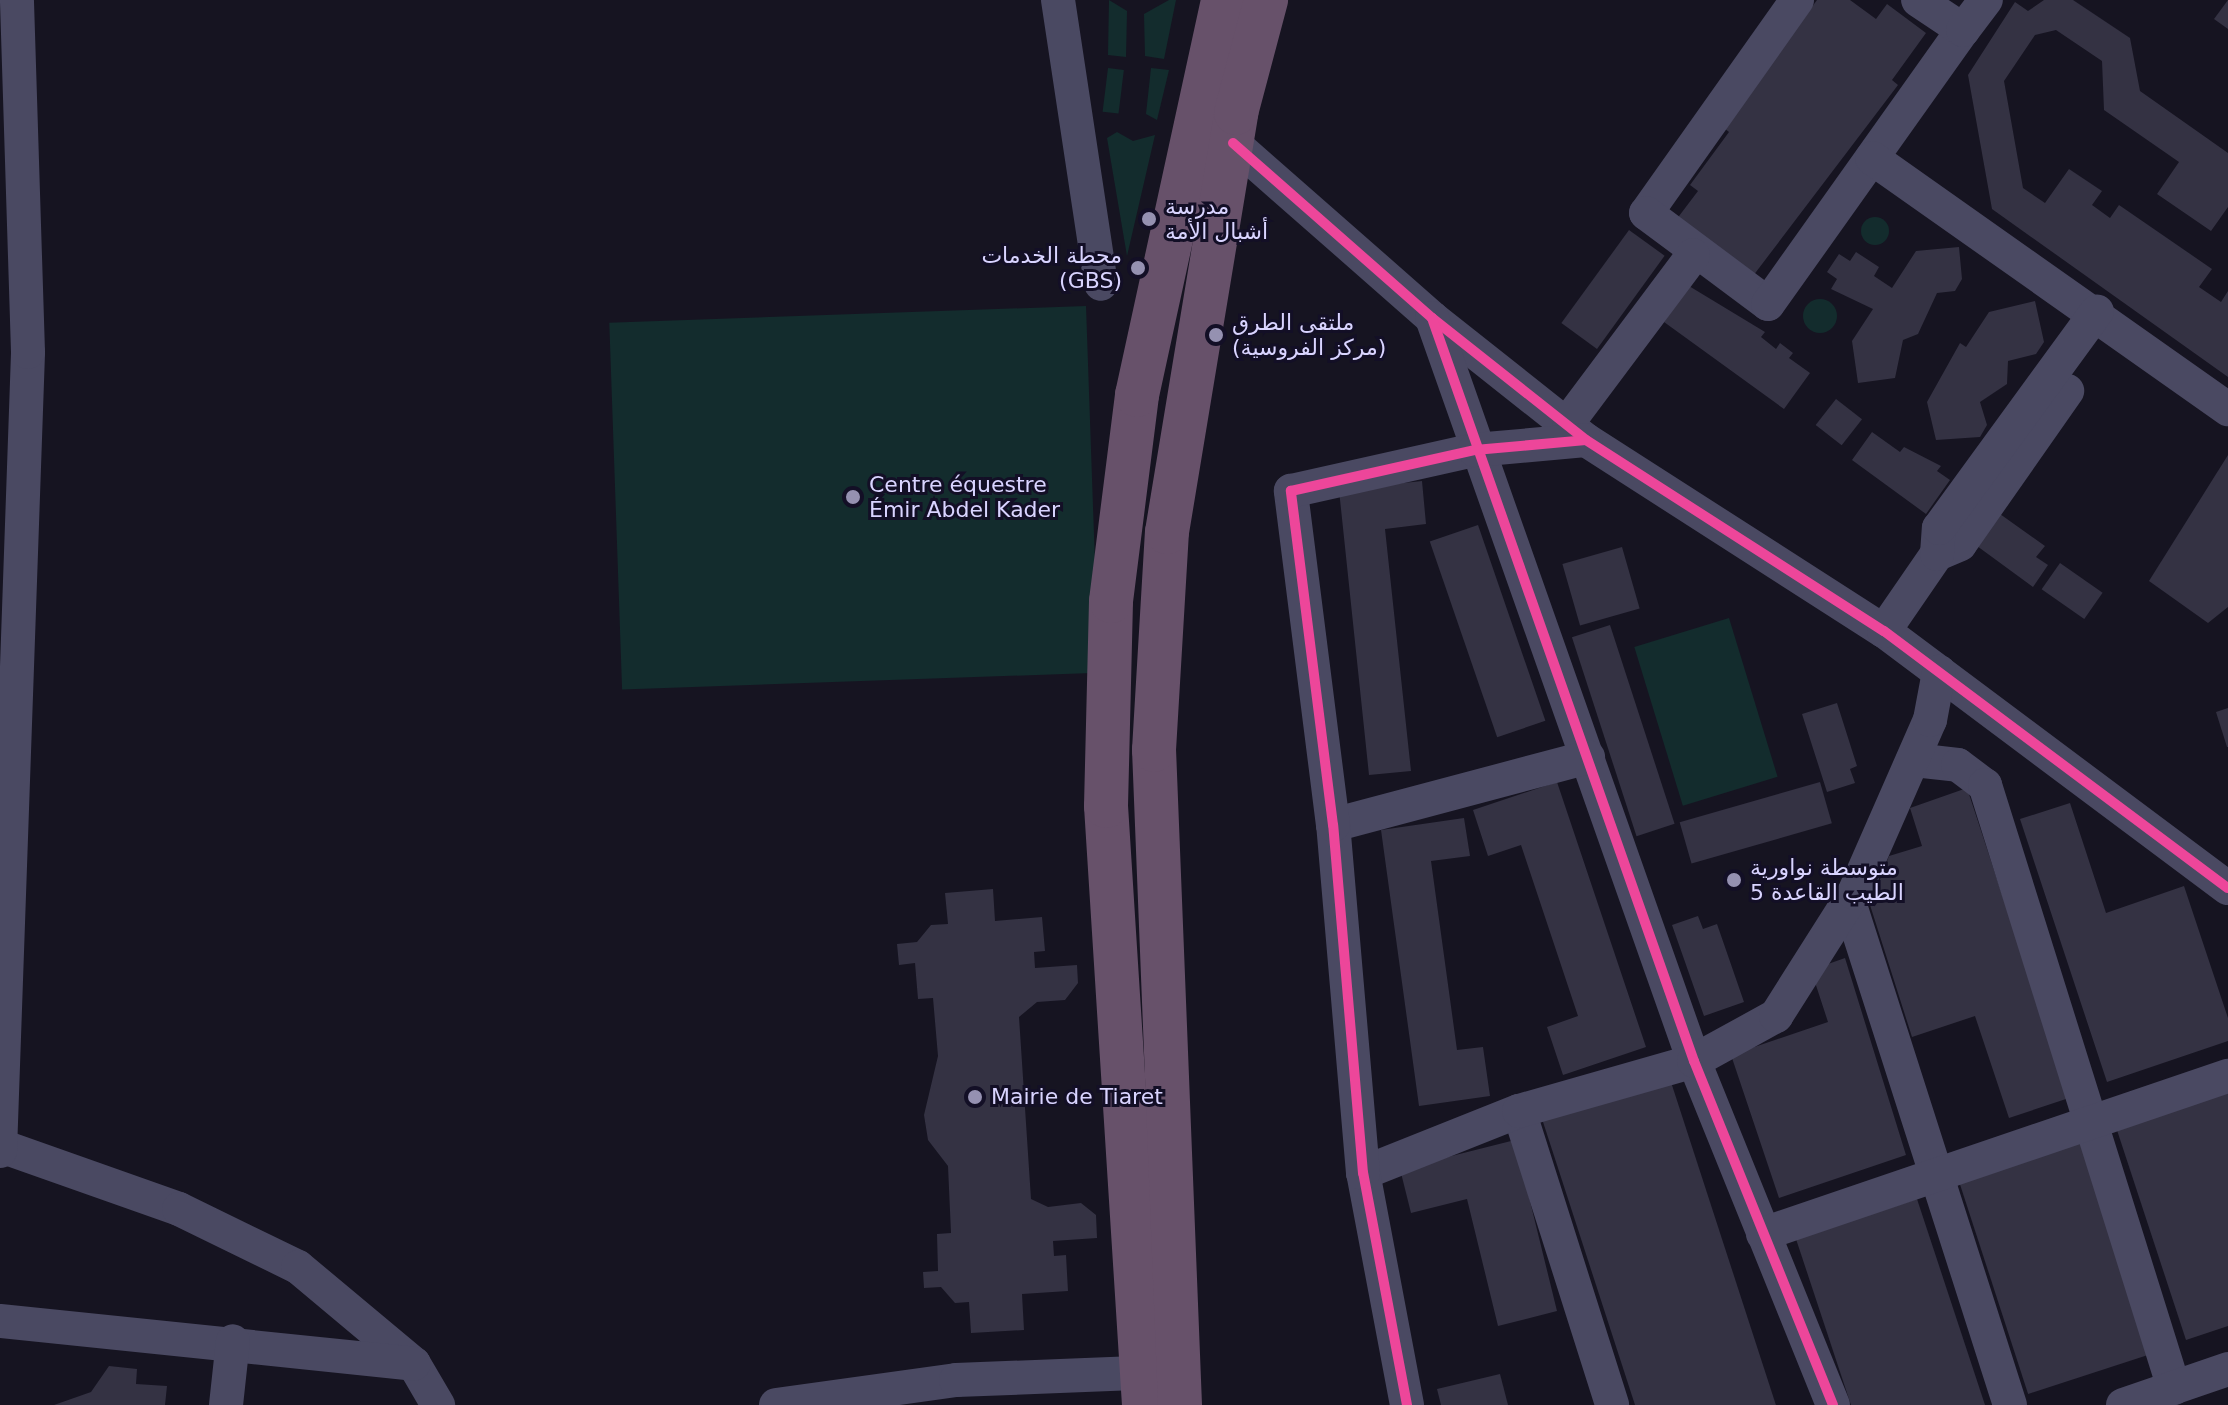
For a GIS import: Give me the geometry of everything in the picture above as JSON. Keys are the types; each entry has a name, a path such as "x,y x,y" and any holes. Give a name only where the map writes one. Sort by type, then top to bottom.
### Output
{"highway":[{"path":"1128,1390 1106,806 1111,601 1137,395 1223,0"},
{"path":"1180,1405 1154,750 1167,532 1233,143 1266,0"}],"street":[{"path":"17,0 28,352 8,821 0,1148 179,1209 298,1267 360,1311 414,1364 438,1405"},
{"path":"1058,0 1101,284"},
{"path":"1797,0 1646,213 1693,255 1768,304 1986,0"},
{"path":"1918,0 1963,30"},
{"path":"1233,143 1432,318 1578,430 1884,631 2228,888"},
{"path":"1872,158 2105,317 2228,409"},
{"path":"1407,1405 1363,1173 1333,825 1291,491 1578,430 1693,255"},
{"path":"1884,631 1937,554 1939,528 2105,317"},
{"path":"1432,318 1475,450 1588,757 1694,1061 1833,1405"},
{"path":"1363,1173 1519,1111 1694,1061 1776,1016 1849,902 1914,760 1939,672"},
{"path":"1333,825 1588,757"},
{"path":"1914,760 1958,765 1985,785 2089,1119 2165,1395"},
{"path":"1849,902 2010,1405"},
{"path":"1763,1234 1937,1178 2089,1119 2228,1076"},
{"path":"1519,1111 1612,1405"},
{"path":"0,1321 233,1341 414,1364"},
{"path":"226,1405 233,1341"},
{"path":"2123,1405 2165,1395 2228,1369"},
{"path":"776,1405 956,1392 1128,1390"}],"green space":[{"path":"1109,0 1127,11 1126,57 1108,55"},
{"path":"1169,0 1176,0 1164,59 1145,56 1144,14"},
{"path":"1108,68 1124,70 1119,114 1103,112"},
{"path":"1151,68 1169,70 1157,120 1146,114"},
{"path":"1117,132 1133,141 1155,135 1127,256 1107,138"},
{"path":"1875,217 1885,221 1889,231 1885,241 1875,245 1865,241 1861,231 1865,221"},
{"path":"1820,299 1832,304 1837,316 1832,328 1820,333 1808,328 1803,316 1808,304"},
{"name":"Centre équestre Émir Abdel Kader","path":"1086,306 1099,673 622,689 609,323"},
{"path":"1729,618 1778,777 1683,806 1634,647"}],"building":[{"path":"1817,0 1850,0 1876,19 1887,4 1926,33 1892,80 1898,85 1753,276 1676,220 1698,191 1690,185 1729,132 1724,128"},
{"path":"2044,0 2073,0 2130,38 2140,91 2228,153 2228,207 2211,231 2157,194 2179,162 2104,110 2102,61 2056,30 2035,35 2004,81 2023,188 2045,203 2069,169 2102,191 2092,205 2110,218 2119,205 2212,269 2199,287 2221,302 2228,291 2228,377 1992,209 1968,75 2015,2 2028,11"},
{"path":"2228,0 2228,29 2214,19"},
{"path":"1629,230 1665,256 1597,349 1561,323"},
{"path":"1959,247 1962,279 1955,291 1937,293 1918,334 1903,340 1895,378 1858,383 1852,341 1873,309 1831,289 1837,279 1827,272 1839,254 1850,261 1856,252 1879,267 1874,276 1892,288 1916,251"},
{"path":"1689,286 1765,332 1761,337 1776,349 1780,343 1793,353 1789,358 1810,373 1784,409 1664,322"},
{"path":"2035,301 2044,342 2036,354 2008,361 2007,384 1980,402 1987,425 1980,437 1936,440 1927,402 1960,343 1966,347 1989,312"},
{"path":"1836,399 1862,419 1842,445 1816,425"},
{"path":"1872,432 1900,452 1904,447 1941,466 1937,471 1950,480 1926,514 1852,460"},
{"path":"2228,455 2228,607 2208,623 2149,581"},
{"path":"1422,481 1426,524 1385,529 1411,771 1369,775 1339,490"},
{"path":"2000,514 2045,546 2036,557 2048,565 2033,587 1977,546"},
{"path":"1478,525 1545,721 1497,737 1430,542"},
{"path":"1622,547 1640,609 1580,626 1562,564"},
{"path":"2060,563 2103,593 2084,619 2042,589"},
{"path":"1610,625 1675,824 1637,836 1572,637"},
{"path":"1837,703 1857,766 1850,769 1855,783 1827,792 1802,714"},
{"path":"2228,708 2228,747 2227,747 2216,712"},
{"path":"1557,782 1646,1047 1563,1075 1547,1027 1578,1016 1521,845 1488,856 1473,810"},
{"path":"1820,782 1832,823 1692,864 1680,822"},
{"path":"1967,788 2069,1098 2009,1118 1975,1016 1912,1037 1870,905 1889,856 1922,846 1910,808"},
{"path":"2070,803 2106,913 2184,886 2228,1018 2228,1041 2107,1082 2020,819"},
{"path":"1464,818 1470,856 1431,861 1457,1050 1483,1047 1490,1096 1419,1106 1381,830"},
{"name":"Mairie de Tiaret","path":"993,889 995,921 1042,917 1045,951 1034,952 1035,968 1077,965 1078,983 1065,1000 1037,1002 1019,1017 1031,1199 1048,1207 1081,1203 1096,1215 1097,1238 1053,1241 1054,1256 1066,1255 1068,1291 1022,1294 1024,1330 971,1333 969,1302 955,1303 941,1287 924,1288 923,1272 938,1271 937,1234 951,1233 948,1166 928,1140 924,1115 938,1056 933,998 918,999 915,963 899,965 897,944 917,942 931,925 948,924 945,893"},
{"path":"1698,916 1703,929 1717,924 1744,1002 1704,1016 1672,925"},
{"path":"1845,958 1906,1155 1779,1198 1731,1055 1828,1022 1811,970"},
{"path":"1670,1079 1776,1405 1635,1405 1543,1120"},
{"path":"2228,1082 2228,1326 2186,1340 2114,1121"},
{"path":"2081,1136 2152,1354 2028,1394 1957,1176"},
{"path":"1515,1140 1557,1311 1498,1326 1467,1199 1411,1213 1400,1169"},
{"path":"1917,1199 1985,1405 1851,1405 1796,1239"},
{"path":"109,1366 137,1369 136,1384 167,1386 165,1405 54,1405 91,1392"},
{"path":"1500,1374 1508,1405 1441,1405 1437,1389"}],"cycle path":[{"path":"1233,143 1432,318 1586,440 1884,631 2228,888"},
{"path":"1432,318 1694,1061 1833,1405"},
{"path":"1407,1405 1363,1173 1333,825 1291,491 1475,450 1586,440"}],"place":[{"name":"مدرسة أشبال الأمة","path":"1149,219"},
{"name":"محطة الخدمات (GBS)","path":"1138,268"},
{"name":"ملتقى الطرق (مركز الفروسية)","path":"1216,335"},
{"name":"Centre équestre Émir Abdel Kader","path":"853,497"},
{"name":"متوسطة نواورية الطيب القاعدة 5","path":"1734,880"},
{"name":"Mairie de Tiaret","path":"975,1097"}]}
